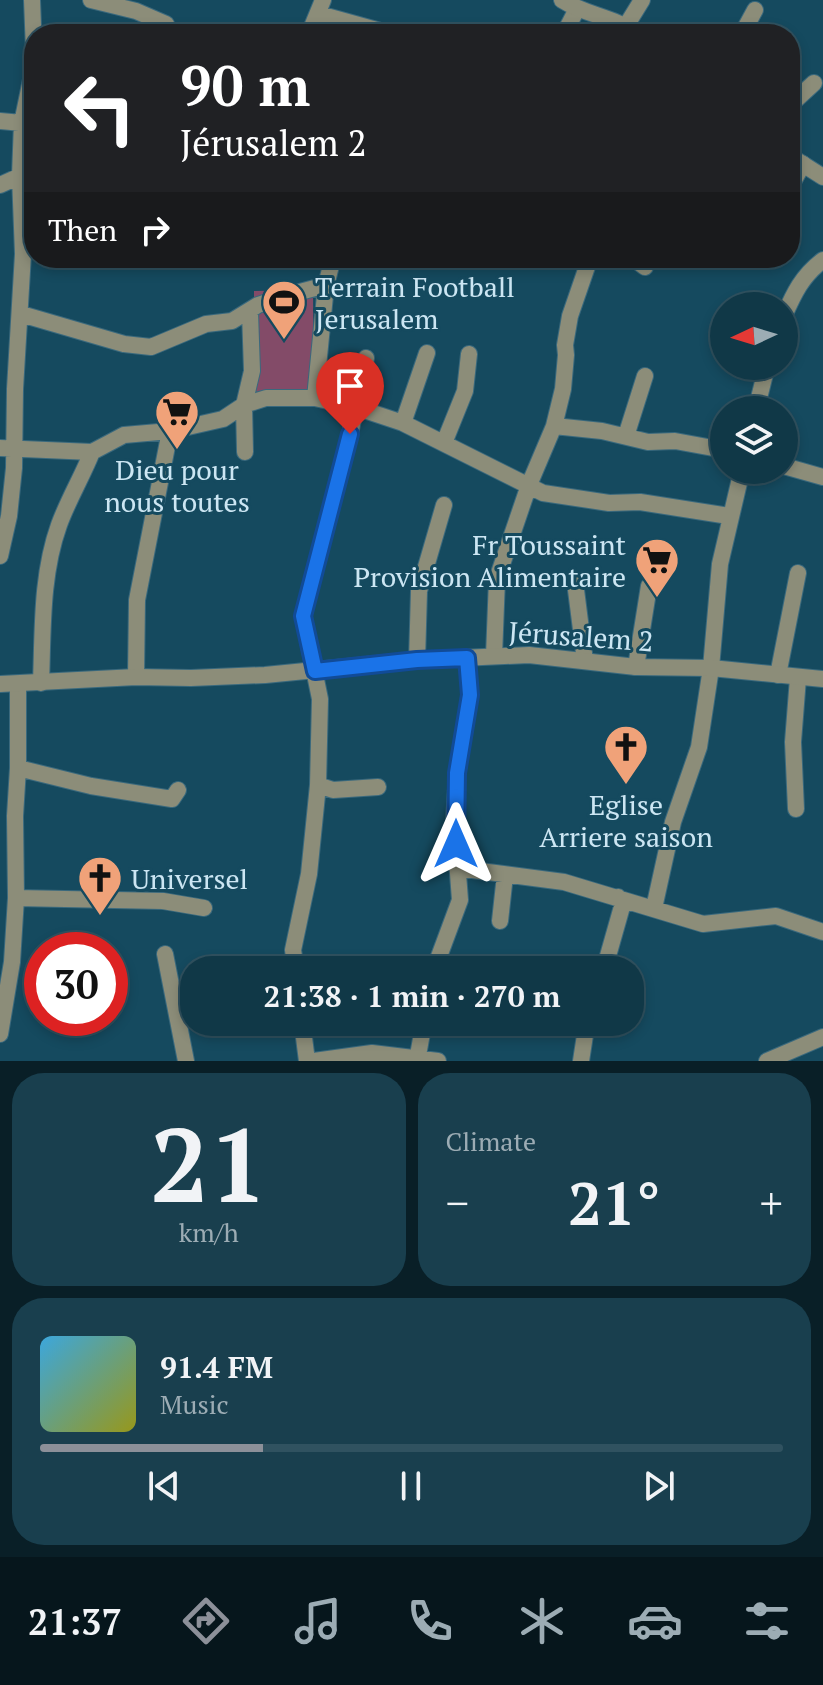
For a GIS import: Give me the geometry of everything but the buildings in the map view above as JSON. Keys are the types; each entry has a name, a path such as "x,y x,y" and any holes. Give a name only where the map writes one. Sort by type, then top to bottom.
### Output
{"street":[{"path":"32,0 33,24"},
{"path":"91,0 136,11 166,24"},
{"path":"562,0 616,24"},
{"path":"634,24 642,0"},
{"path":"321,7 365,24"},
{"path":"569,24 577,9"},
{"path":"747,24 755,10"},
{"path":"800,96 814,83"},
{"path":"0,556 9,516 8,448 21,314 23,254 20,176 24,113"},
{"path":"0,121 22,123"},
{"path":"800,163 823,177"},
{"path":"0,185 20,176"},
{"path":"794,292 809,270 823,260"},
{"path":"315,398 330,268"},
{"path":"494,656 497,579 529,485 554,426 563,389 570,316 587,268"},
{"path":"21,314 124,344 151,347 206,324 232,321 258,305 326,285"},
{"path":"245,452 244,405 252,371 250,312"},
{"path":"403,423 427,353"},
{"path":"444,443 465,391 469,354"},
{"path":"294,956 309,874 318,785 320,699 303,616 366,358"},
{"path":"626,436 645,376"},
{"path":"8,448 92,452 124,435 170,431 223,419 244,405 266,398 315,398 403,423 543,493 609,503 640,502 729,516"},
{"path":"554,426 602,431 648,442 675,441 710,447"},
{"path":"136,677 137,600 170,431"},
{"path":"41,683 44,598 49,562 59,525 92,452"},
{"path":"798,470 823,477"},
{"path":"654,908 673,822 699,747 711,668 720,564 738,484"},
{"path":"417,660 419,591 444,505"},
{"path":"778,675 798,573"},
{"path":"575,582 585,661"},
{"path":"636,667 649,586"},
{"name":"Jérusalem 2","path":"0,684 136,677 191,678 315,671 417,660 529,655 636,667 711,668 823,679"},
{"path":"439,956 460,900 454,821 457,773 470,695 467,658"},
{"path":"796,809 793,742 798,678"},
{"path":"0,1034 12,962 16,898 18,684"},
{"path":"18,768 91,786 172,799 178,790"},
{"path":"318,785 333,790 378,787"},
{"path":"457,868 564,882 703,924 776,916 823,932"},
{"path":"500,921 505,875"},
{"path":"608,956 623,903 618,897"},
{"path":"16,898 163,901 204,908"},
{"path":"165,954 186,1061"},
{"path":"304,1036 307,1061"},
{"path":"417,1060 421,1036"},
{"path":"581,1061 585,1036"},
{"path":"767,1061 823,1037"},
{"path":"314,1061 372,1053 438,1061"}],"shaded area":[{"name":"Terrain Football Jerusalem","path":"313,290 314,392 254,393 254,291"}],"place":[{"name":"Terrain Football Jerusalem","path":"284,341"},
{"name":"Dieu pour nous toutes","path":"177,451"},
{"name":"Fr Toussaint Provision Alimentaire","path":"657,599"},
{"name":"Eglise Arriere saison","path":"626,786"},
{"name":"Universel","path":"100,917"}],"route":[{"path":"350,434 303,616 315,671 467,658 470,695 457,773 456,844"}]}
